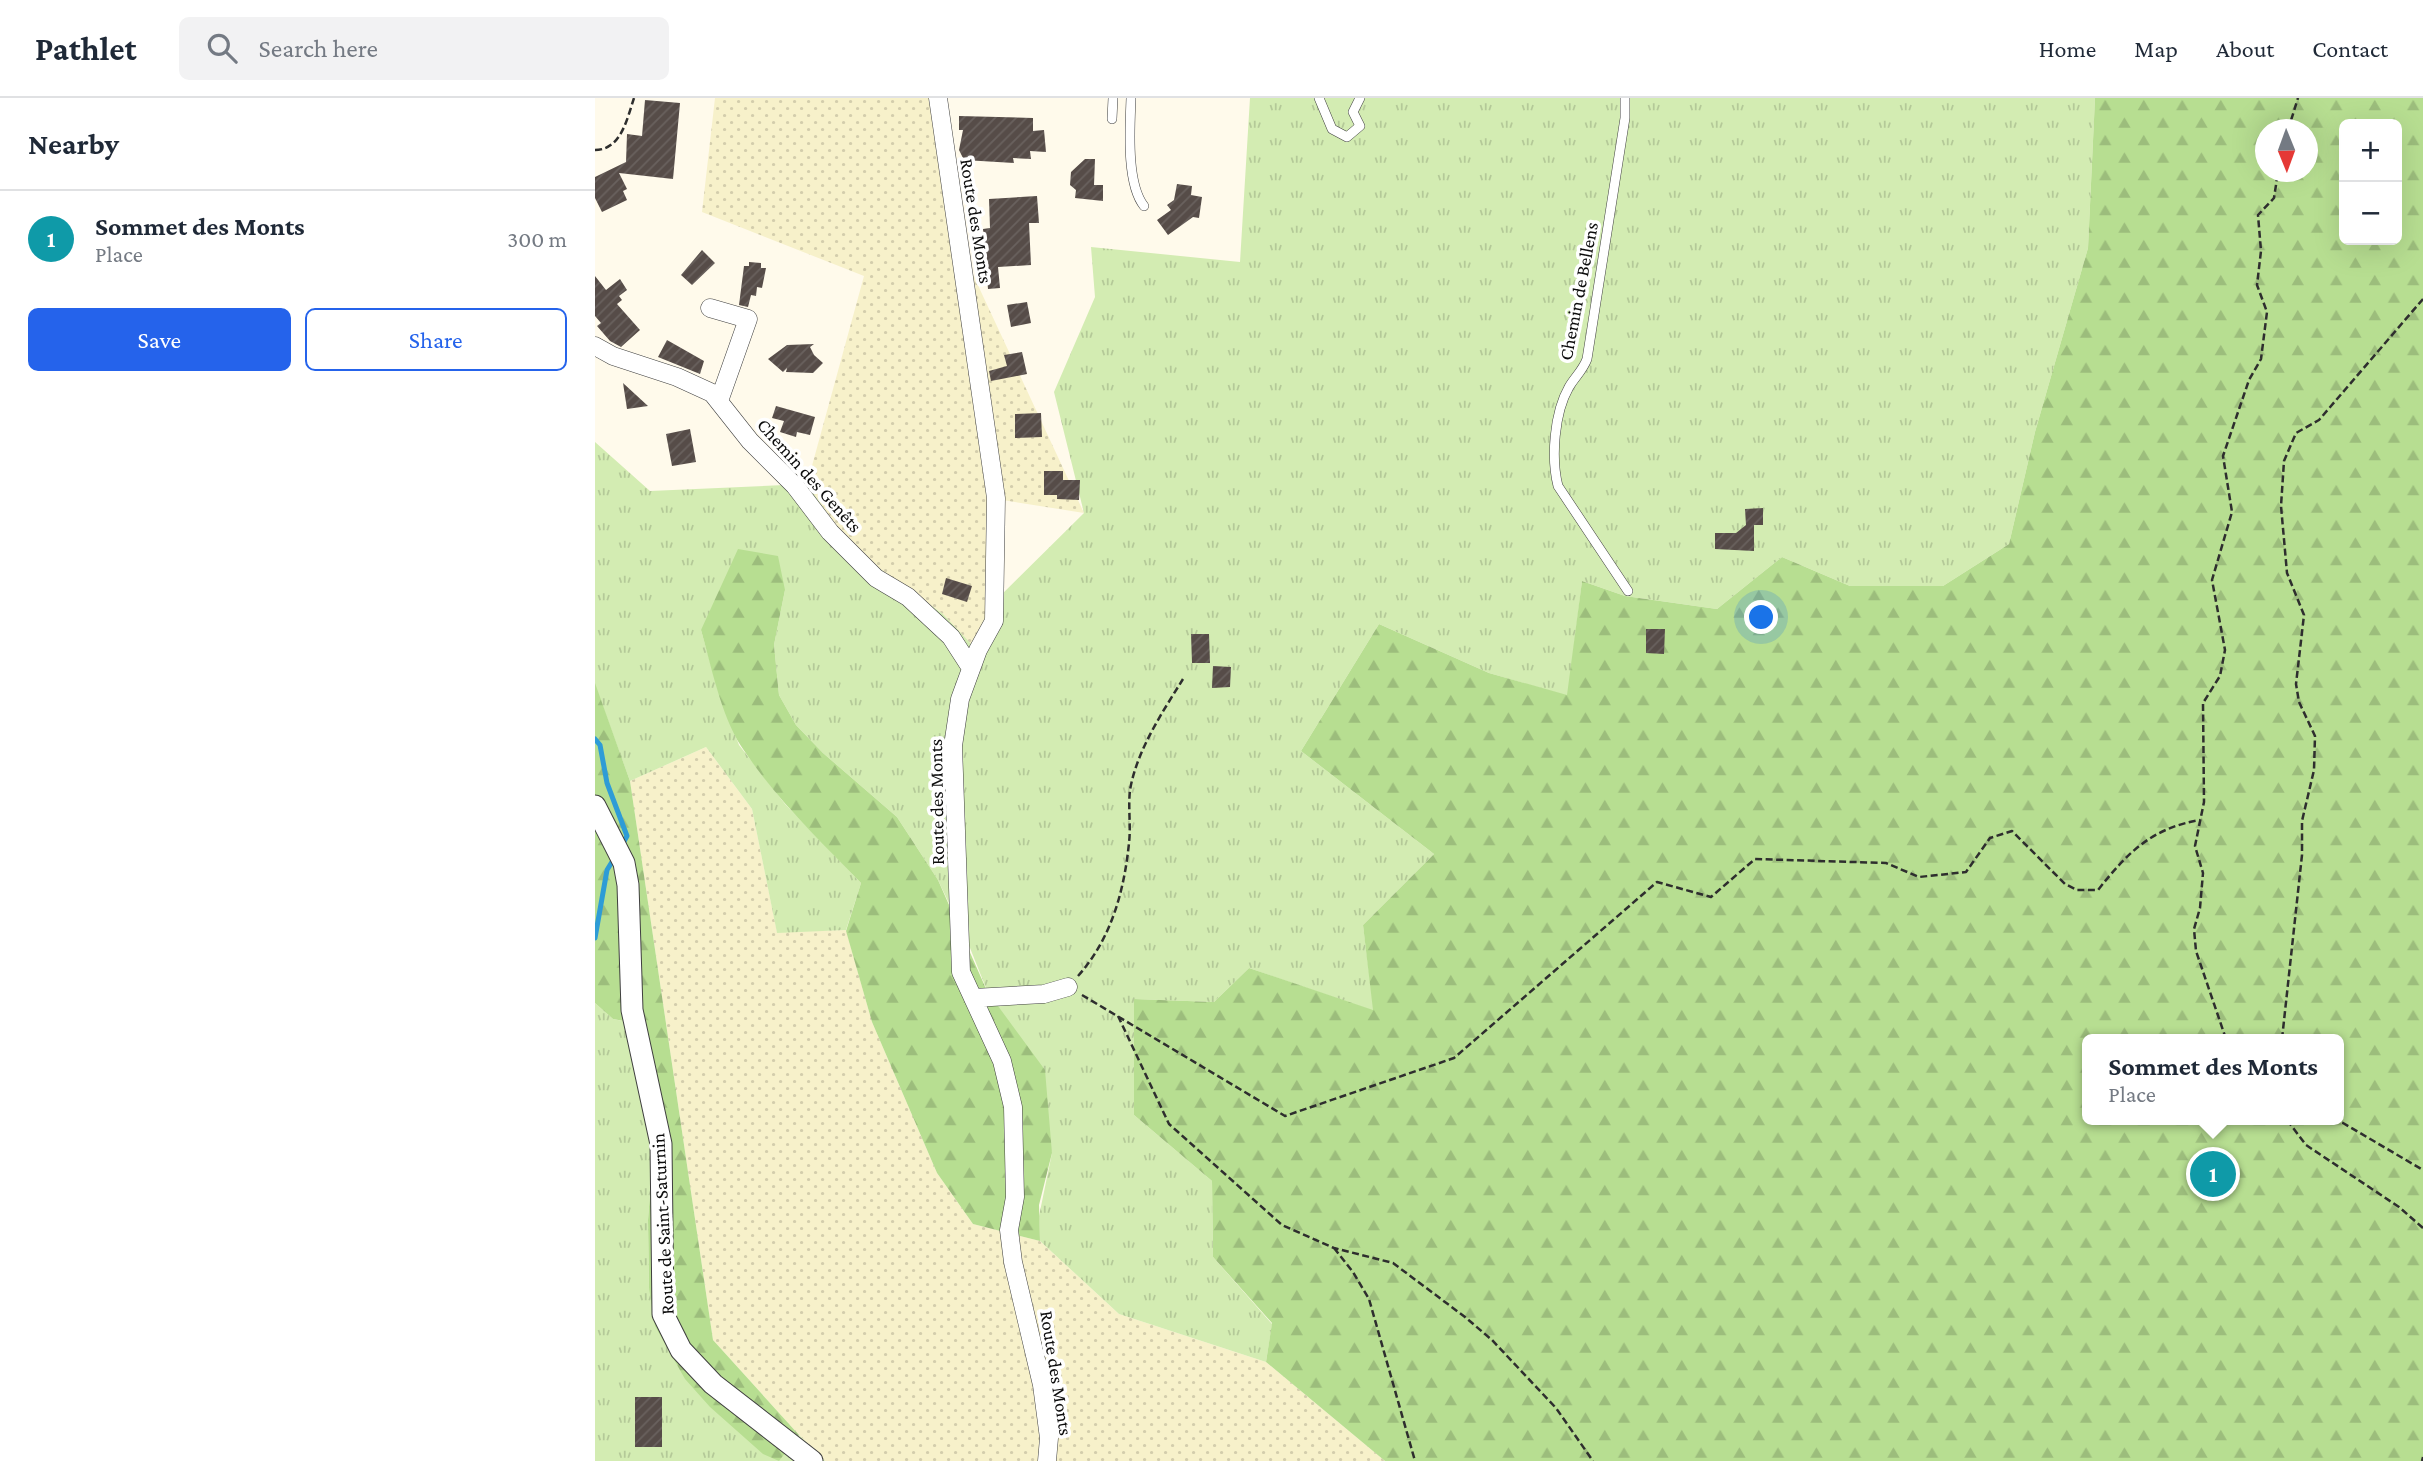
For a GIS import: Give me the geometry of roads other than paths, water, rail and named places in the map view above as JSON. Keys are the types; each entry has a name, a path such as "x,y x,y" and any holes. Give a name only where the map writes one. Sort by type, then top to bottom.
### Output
{"street":[{"name":"Route des Monts","path":"937,98 996,498 995,621 971,668 960,699 953,746 961,972 1002,1061 1013,1107 1015,1197 1009,1230 1013,1262 1042,1385 1049,1438 1047,1461"},
{"path":"710,308 748,319 719,401"},
{"name":"Chemin des Genêts","path":"595,346 613,356 677,377 712,393 750,441 795,486 830,532 876,578 908,597 951,637 971,668"},
{"name":"Route de Saint-Saturnin","path":"595,806 619,853 628,885 632,1010 661,1144 663,1314 681,1350 713,1384 812,1461"},
{"path":"974,998 1044,994 1068,987"}],"lane":[{"path":"1112,119 1114,98"},
{"path":"1131,98 1133,180 1136,195 1144,206"},
{"path":"1319,98 1332,129 1347,137 1360,127 1353,112 1360,98"},
{"name":"Chemin de Bellens","path":"1625,98 1627,105 1587,359 1568,388 1562,406 1553,469 1558,486 1628,591"}],"waterway":[{"path":"595,739 600,745 607,783 627,836 622,845"},
{"path":"595,938 607,870 615,857"}],"place":[{"name":"Sommet des Monts","path":"2213,1174"}]}
